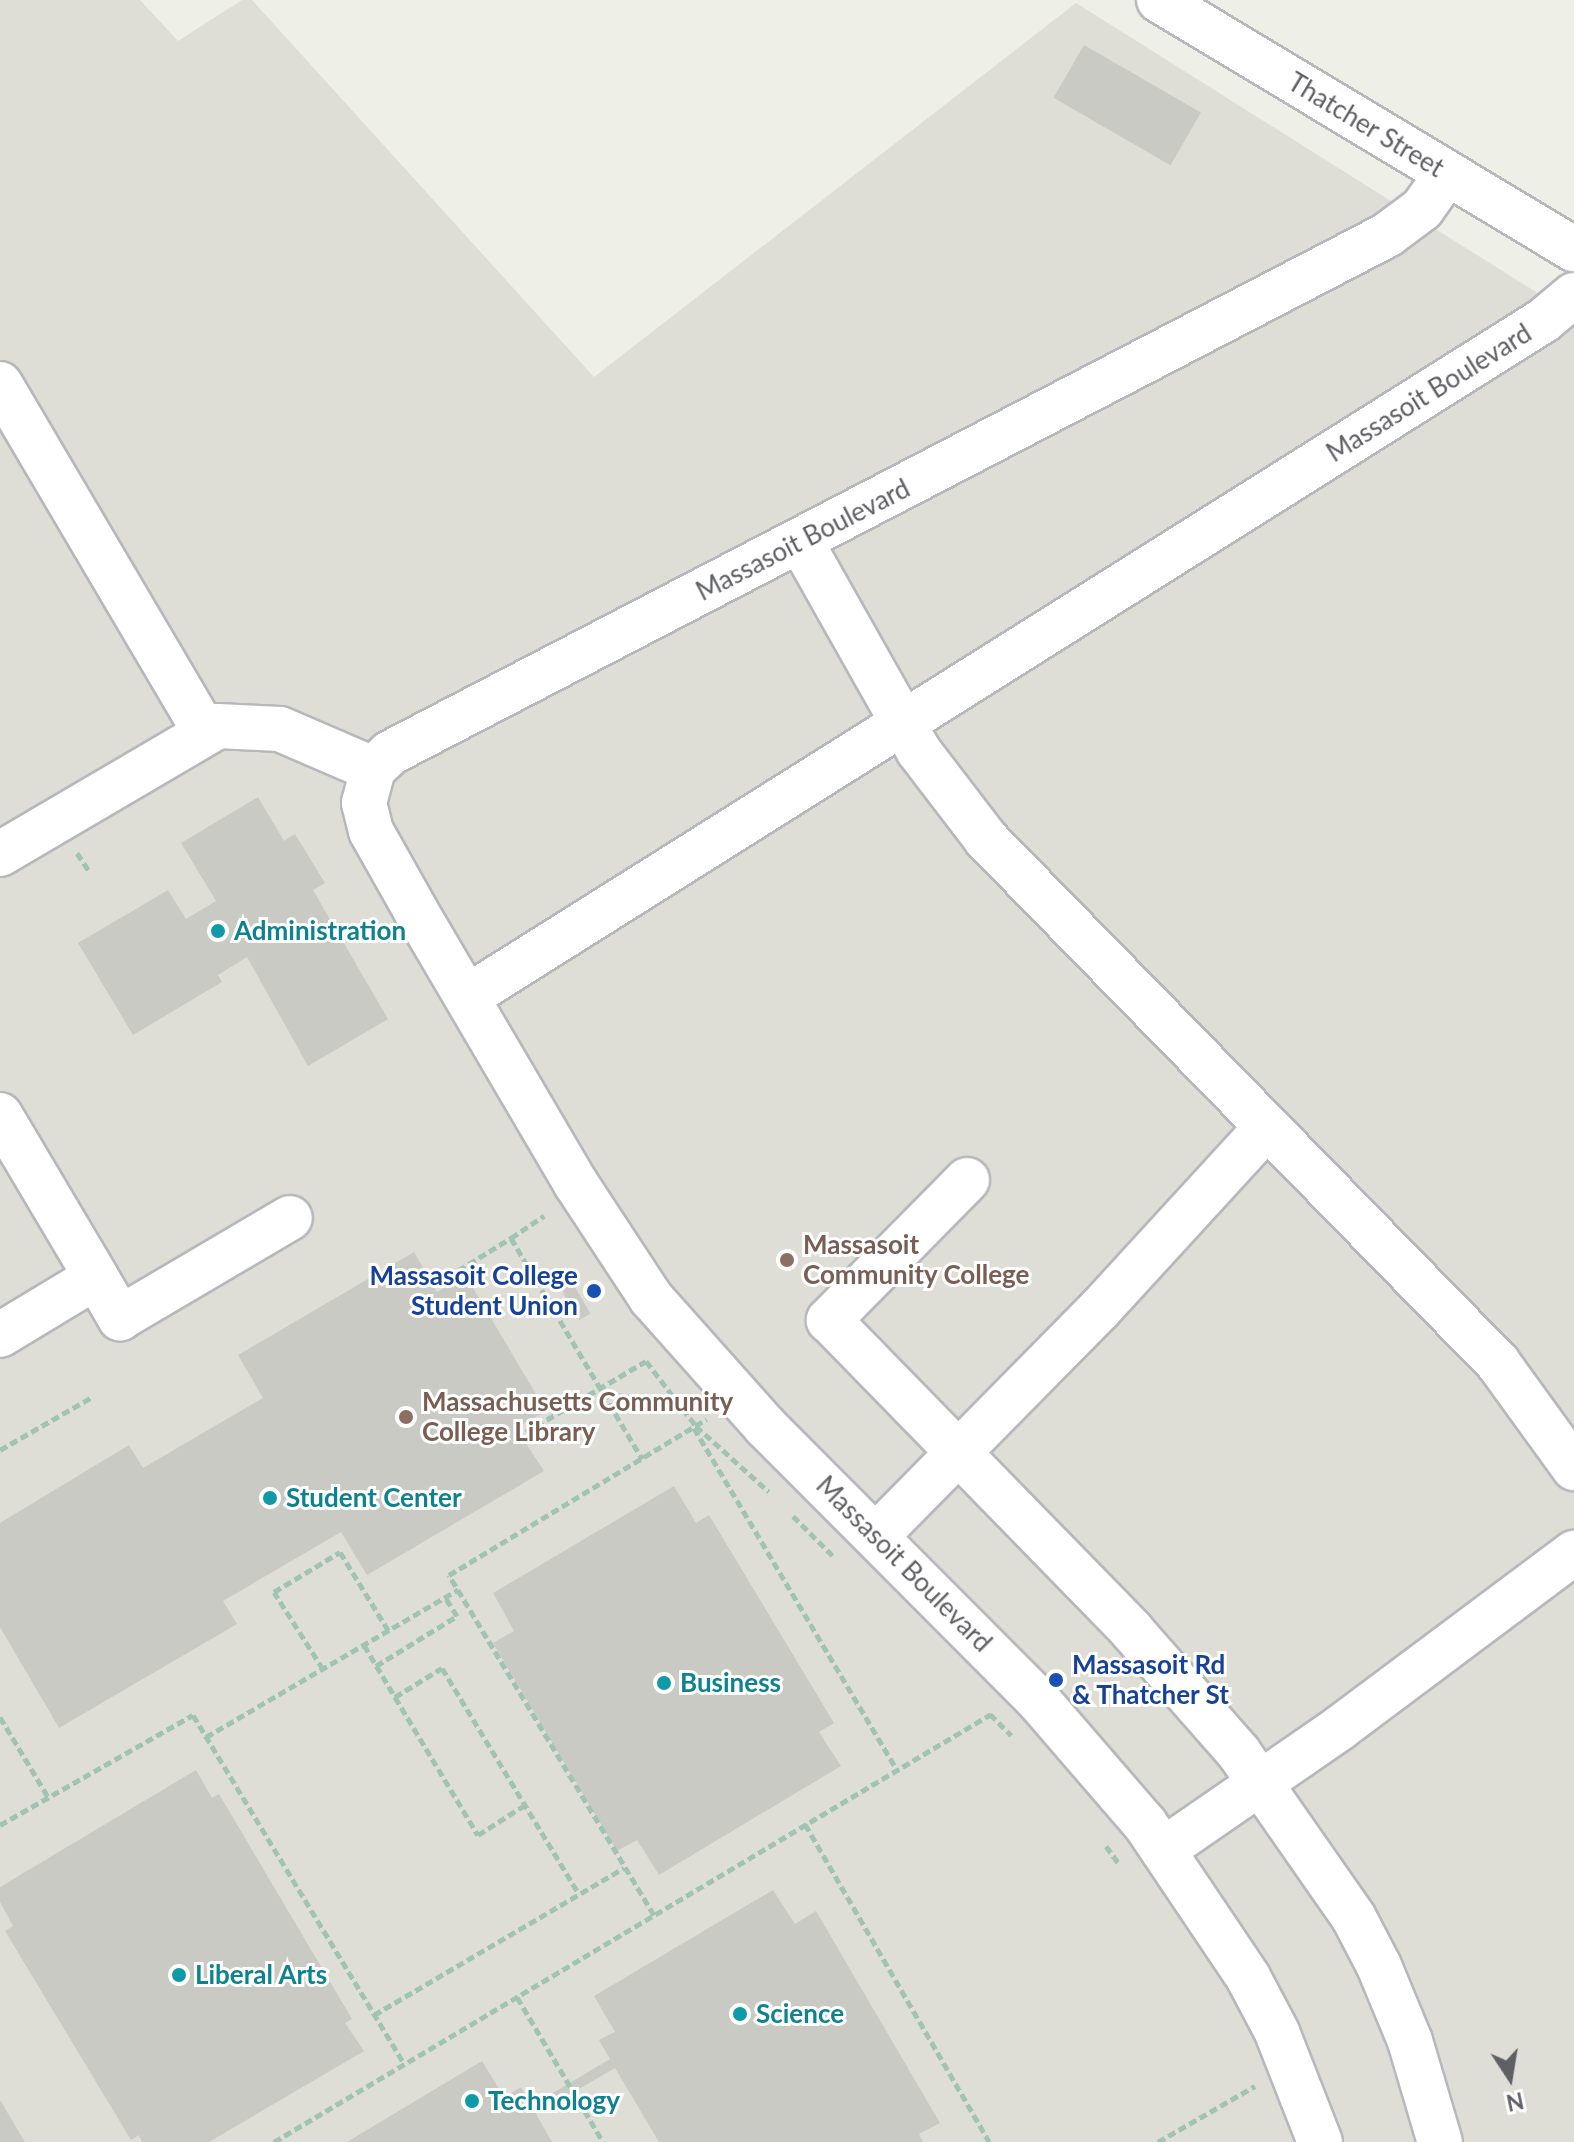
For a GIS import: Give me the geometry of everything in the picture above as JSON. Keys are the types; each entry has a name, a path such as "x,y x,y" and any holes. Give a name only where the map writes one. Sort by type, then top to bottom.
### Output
{"street":[{"name":"Thatcher Street","path":"1159,0 1574,249"},
{"name":"Massasoit Boulevard","path":"1320,2142 1277,2032 1235,1957 1163,1850 1037,1699 739,1398 643,1287 576,1184 371,831 364,803 373,769 390,753 1387,235 1422,209 1447,174"},
{"name":"Massasoit Boulevard","path":"467,997 1544,320 1574,295"},
{"path":"0,384 205,732"},
{"path":"801,542 902,725 986,839 1498,1363 1574,1468"},
{"path":"0,854 205,732 243,724 280,729 373,769"},
{"path":"0,1115 120,1318 290,1218"},
{"path":"877,1535 1100,1309 1267,1127"},
{"path":"967,1180 829,1320 959,1449 1132,1631 1260,1784 1354,1918 1379,1966 1410,2041 1440,2142"},
{"path":"0,1335 96,1277"},
{"path":"1163,1850 1260,1784 1574,1553"}],"path":[{"path":"438,1283 544,1216"},
{"path":"511,1238 642,1459"},
{"path":"526,1432 602,1390 646,1361 695,1427 897,1770"},
{"path":"602,1390 678,1401"},
{"path":"0,1450 92,1397"},
{"path":"654,1915 449,1575 739,1398"},
{"path":"323,1669 274,1592 340,1552 388,1630"},
{"path":"206,1737 458,1590"},
{"path":"376,1666 457,1616 445,1597"},
{"path":"364,1645 478,1835 525,1805"},
{"path":"395,1697 442,1668 579,1894"},
{"path":"274,2142 999,1709"},
{"path":"991,1714 1018,1742"},
{"path":"0,1825 193,1715 404,2064"},
{"path":"0,1717 48,1797"},
{"path":"805,1824 989,2142"},
{"path":"1104,1842 1127,1875"},
{"path":"374,2015 624,1868"},
{"path":"517,1997 603,2142"},
{"path":"1249,2071 1261,2098"},
{"path":"1158,2142 1265,2081"}],"shaded area":[{"name":"Massasoit Community College","path":"0,0 140,0 178,41 242,0 252,0 594,377 1076,3 1574,316 1574,2142 0,2142"}],"building":[{"path":"1084,45 1201,112 1170,165 1054,98"},
{"name":"Administration","path":"258,797 284,841 295,834 325,883 313,890 388,1019 308,1066 247,957 218,975 222,982 133,1035 78,943 168,890 186,919 216,901 181,843"},
{"name":"Student Center","path":"414,1252 437,1292 466,1276 546,1411 516,1428 544,1471 367,1575 341,1532 223,1601 237,1624 59,1728 0,1627 0,1523 129,1445 143,1468 263,1398 238,1355"},
{"path":"571,1280 590,1314 579,1320 560,1286"},
{"name":"Business","path":"674,1486 696,1523 709,1515 834,1723 819,1732 841,1766 659,1875 637,1840 617,1851 493,1643 514,1631 493,1593"},
{"name":"Liberal Arts","path":"196,1770 212,1798 219,1794 352,2019 345,2023 364,2051 209,2142 142,2142 139,2135 131,2140 5,1931 13,1926 0,1902 0,1887"},
{"name":"Science","path":"773,1890 795,1924 816,1911 940,2123 919,2134 923,2142 659,2142 615,2068 536,2114 552,2142 347,2142 482,2061 504,2097 521,2087 531,2106 610,2059 599,2040 615,2032 594,1996"},
{"path":"0,2100 25,2142 0,2142"}],"place":[{"name":"Administration","path":"218,931"},
{"name":"Massasoit Community College","path":"787,1260"},
{"name":"Massasoit College Student Union","path":"594,1291"},
{"name":"Massachusetts Community College Library","path":"406,1417"},
{"name":"Student Center","path":"270,1498"},
{"name":"Massasoit Rd & Thatcher St","path":"1056,1680"},
{"name":"Business","path":"664,1683"},
{"name":"Liberal Arts","path":"179,1975"},
{"name":"Science","path":"740,2014"},
{"name":"Technology","path":"472,2101"}]}
